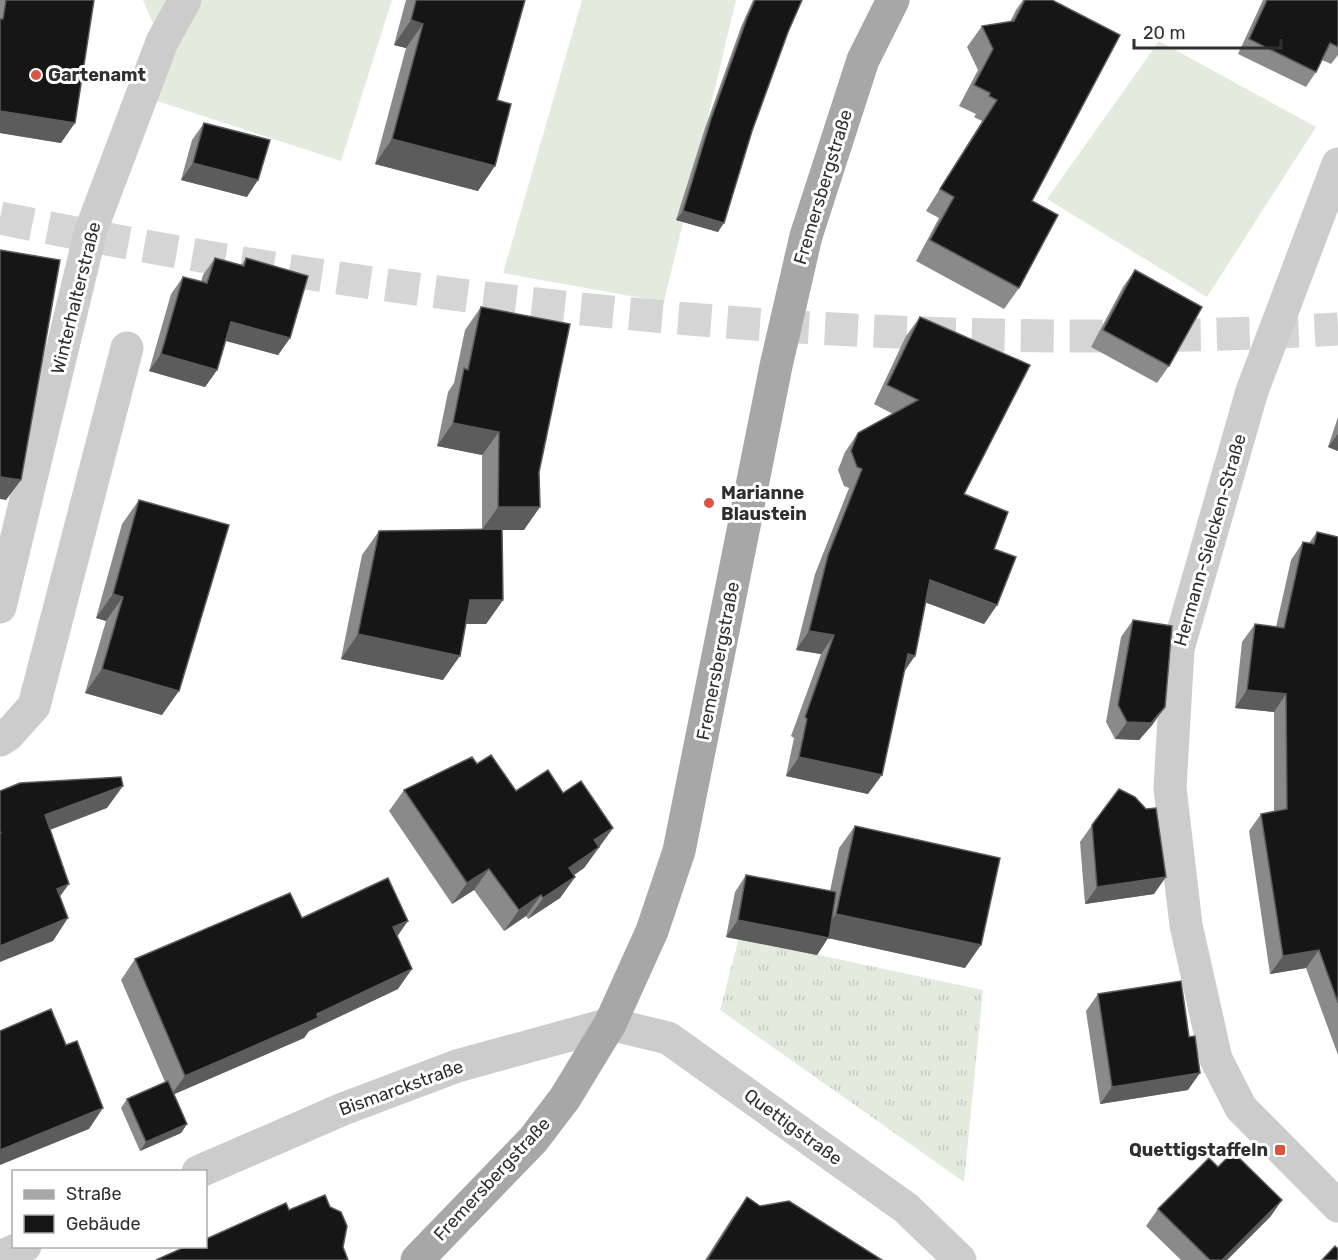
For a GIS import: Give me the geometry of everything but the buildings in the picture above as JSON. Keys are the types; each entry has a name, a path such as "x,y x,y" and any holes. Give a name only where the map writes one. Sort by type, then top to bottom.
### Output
{"main road":[{"name":"Fremersbergstraße","path":"417,1260 533,1140 565,1098 610,1024 651,931 679,851 776,366 806,236 863,60 892,0"}],"street":[{"name":"Winterhalterstraße","path":"0,607 91,230 162,42 185,0"},
{"name":"Hermann-Sielcken-Straße","path":"1338,164 1252,391 1178,649 1170,788 1186,925 1216,1059 1240,1108 1338,1206"},
{"path":"0,740 8,735 34,705 127,348"},
{"name":"Bismarckstraße","path":"203,1170 344,1108 457,1066 610,1024"},
{"name":"Quettigstraße","path":"610,1024 668,1038 906,1208 960,1260"},
{"path":"0,1257 20,1248"}],"green space":[{"path":"143,0 392,0 341,161 157,101 161,42"},
{"path":"582,0 736,0 664,302 503,273"},
{"path":"1159,41 1316,127 1207,297 1047,199"},
{"path":"739,938 983,990 964,1182 720,1010"}],"tunnel":[{"path":"0,218 165,250 331,277 498,300 666,317 834,329 1002,335 1170,335 1338,329"}],"place":[{"name":"Gartenamt","path":"36,75"},
{"name":"Marianne Blaustein","path":"709,503"},
{"name":"Quettigstaffeln","path":"1280,1150"}]}
